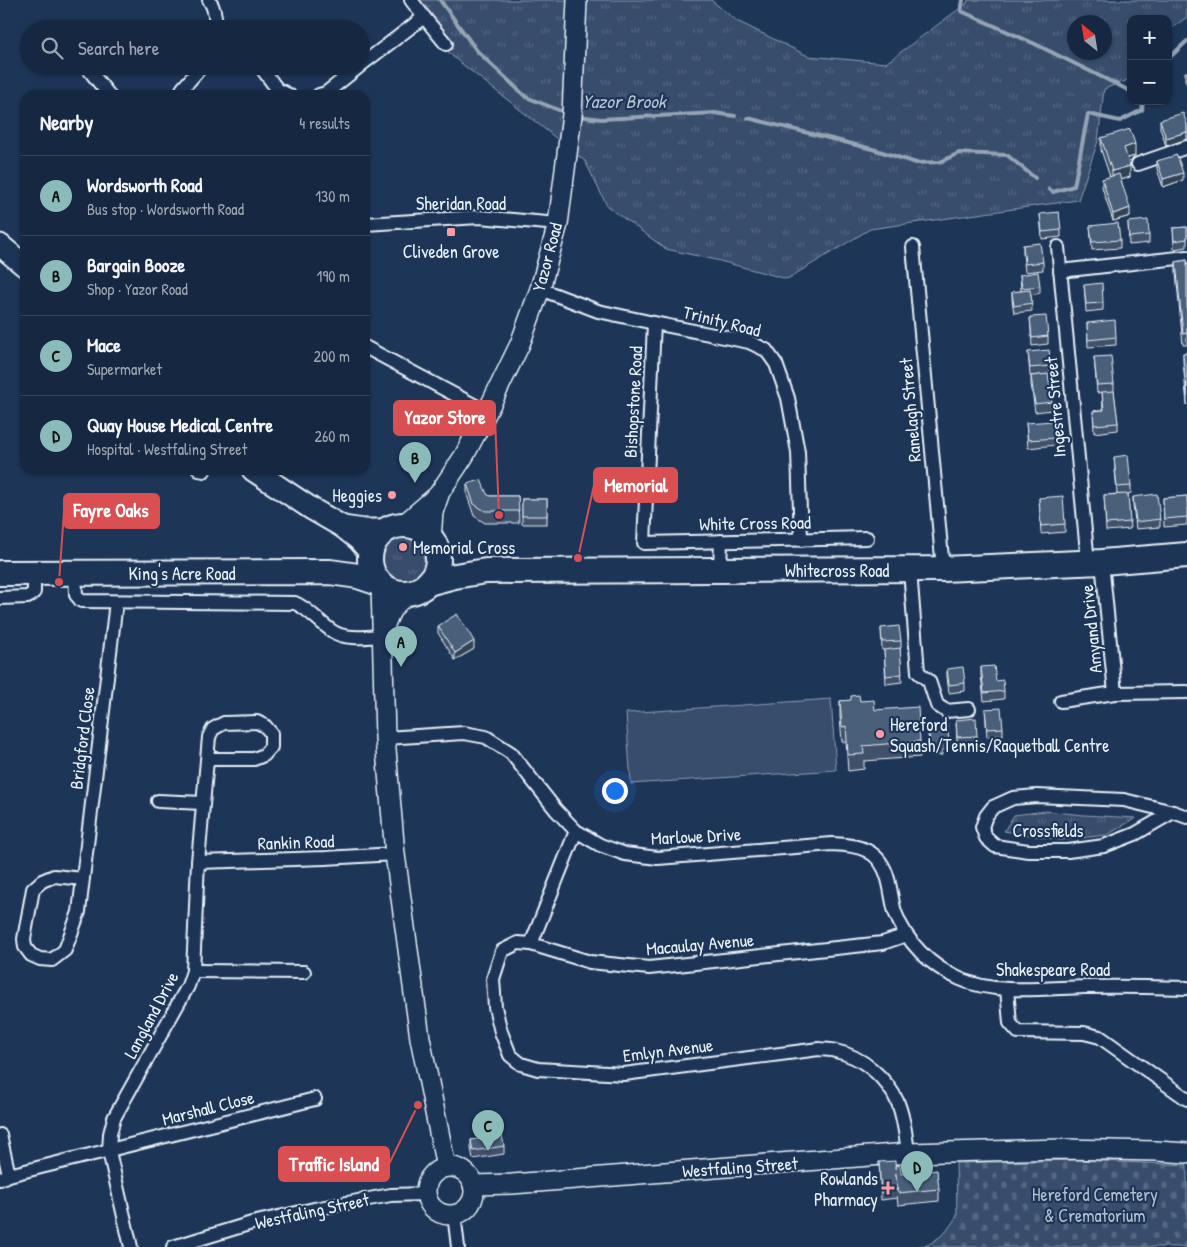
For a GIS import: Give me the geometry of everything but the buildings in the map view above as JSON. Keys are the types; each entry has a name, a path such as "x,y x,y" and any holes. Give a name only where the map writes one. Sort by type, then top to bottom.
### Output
{"highway":[{"path":"395,528 419,529 433,544 437,562 434,574 418,588 397,592 390,590 380,583 372,571 370,555 374,542 379,536 395,528"},
{"name":"Whitecross Road","path":"433,544 461,562 486,571"},
{"name":"King's Acre Road","path":"330,572 352,567 370,555"},
{"name":"Whitecross Road","path":"418,588 455,576 486,571 910,570 1095,562 1187,555"},
{"name":"King's Acre Road","path":"0,574 330,572 358,576 380,583"}],"main road":[{"path":"0,245 20,262"},
{"path":"260,475 312,510 343,527 358,539 370,555"},
{"path":"343,527 364,530 395,528"}],"street":[{"path":"209,0 216,20"},
{"path":"411,0 446,44"},
{"name":"Yazor Road","path":"433,544 433,512 440,492 464,456 520,344 540,289 558,224 572,115 577,0"},
{"path":"370,59 424,17"},
{"path":"93,75 105,90"},
{"path":"182,90 194,75"},
{"path":"267,75 280,90"},
{"path":"330,90 349,75"},
{"path":"1138,164 1187,147"},
{"name":"Sheridan Road","path":"370,224 479,217 558,224"},
{"name":"Ranelagh Street","path":"913,247 943,569"},
{"name":"Ingestre Street","path":"1058,247 1095,562"},
{"path":"1060,272 1187,257"},
{"name":"Trinity Road","path":"540,289 598,310 749,342 766,350 776,364 788,398 798,452 801,540"},
{"name":"Bishopstone Road","path":"644,543 654,323"},
{"path":"370,349 487,412"},
{"name":"Yazor Road","path":"395,528 440,492"},
{"name":"White Cross Road","path":"644,543 867,538"},
{"path":"720,570 721,541"},
{"name":"Amyand Drive","path":"1095,562 1115,692"},
{"path":"910,570 918,672 929,681 937,705 946,711 969,709"},
{"path":"0,598 28,597 34,592 34,573"},
{"path":"75,573 76,595 81,600 116,602 295,603 302,606 334,632 364,638 382,636"},
{"path":"380,583 385,738 395,854 420,1038 446,1167"},
{"path":"382,636 388,615 395,604 418,588"},
{"name":"Bridgford Close","path":"83,878 54,876 42,881 33,889 24,939 25,947 31,955 40,959 52,960 65,950 80,912 116,602"},
{"name":"Amyand Drive","path":"1061,701 1115,692 1187,692"},
{"name":"Langland Drive","path":"132,1247 109,1151 110,1134 114,1118 188,986 193,971 198,862 209,737 213,729 224,723 257,722 265,726 271,733 271,747 264,755 254,759 208,759"},
{"name":"Marlowe Drive","path":"385,738 464,733 486,738 510,753 556,810 576,831 600,845 624,854 658,858 832,844 850,844 865,848 880,861 888,877 895,911 906,935"},
{"name":"Crossfields","path":"1174,812 1135,834 1104,846 1068,851 1028,851 995,846 986,838 982,827 986,816 993,807 1014,798 1038,796 1124,800 1174,812 1187,817"},
{"path":"158,801 203,803"},
{"path":"531,944 576,831"},
{"name":"Rankin Road","path":"198,862 395,854"},
{"name":"Macaulay Avenue","path":"531,944 590,962 649,968 883,943 906,935"},
{"name":"Shakespeare Road","path":"906,935 933,963 960,979 982,986 1007,989 1128,986 1187,988"},
{"name":"Emlyn Avenue","path":"531,944 518,943 502,951 494,979 495,1007 501,1032 510,1055 521,1064 538,1069 624,1074 819,1049 835,1050 864,1062 884,1081 898,1104 908,1153"},
{"path":"193,971 304,972"},
{"path":"1007,989 1010,1023 1018,1032 1084,1032 1100,1037 1187,1099"},
{"name":"Marshall Close","path":"4,1177 315,1098"},
{"path":"0,1135 4,1177"},
{"name":"Westfaling Street","path":"473,1185 512,1184 908,1153 1063,1150 1187,1153"},
{"path":"446,1167 455,1167 463,1170 469,1176 474,1193 472,1201 467,1208 460,1213 450,1215 442,1214 430,1206 425,1194 429,1178 434,1171 446,1167"},
{"name":"Westfaling Street","path":"173,1247 252,1223 314,1209 391,1195 425,1194"},
{"path":"454,1214 458,1247"}],"green space":[{"path":"406,0 711,0 737,21 808,56 886,63 967,3 968,0 1187,0 1187,17 1172,28 1172,15 1127,15 1127,80 1104,89 1098,141 1078,200 870,229 787,279 666,249 607,206 585,161 452,56"},
{"path":"408,534 423,541 429,551 429,561 424,570 415,578 405,582 394,582 380,571 378,565 379,553 390,539"},
{"path":"831,699 836,770 631,784 626,713"},
{"path":"1045,811 1136,818 1107,835 1061,840 1004,831 1014,815"},
{"name":"Hereford Cemetery & Crematorium","path":"1077,1160 1187,1165 1187,1247 911,1247 928,1245 945,1233 957,1216 956,1163"}],"waterway":[{"name":"Yazor Brook","path":"440,0 477,51 526,97 566,113"},
{"path":"963,0 961,11 1033,43 1127,90"},
{"name":"Yazor Brook","path":"1172,55 1187,41"},
{"name":"Yazor Brook","path":"1049,189 1053,192 1074,186 1088,114 1120,121 1142,110 1143,105"},
{"name":"Yazor Brook","path":"578,116 601,119 715,113 735,116"},
{"name":"Yazor Brook","path":"748,118 876,150 916,163 940,162 959,153 1007,155 1035,178"}],"place":[{"name":"Cliveden Grove","path":"451,232"},
{"name":"Bargain Booze","path":"415,483"},
{"name":"Heggies","path":"392,495"},
{"name":"Yazor Store","path":"499,515"},
{"name":"Memorial Cross","path":"403,547"},
{"name":"Memorial","path":"578,558"},
{"name":"Fayre Oaks","path":"59,582"},
{"name":"Wordsworth Road","path":"401,667"},
{"name":"Hereford Squash/Tennis/Raquetball Centre","path":"880,734"},
{"name":"Traffic Island","path":"418,1105"},
{"name":"Mace","path":"488,1151"},
{"name":"Rowlands Pharmacy","path":"888,1188"},
{"name":"Quay House Medical Centre","path":"917,1192"}]}
